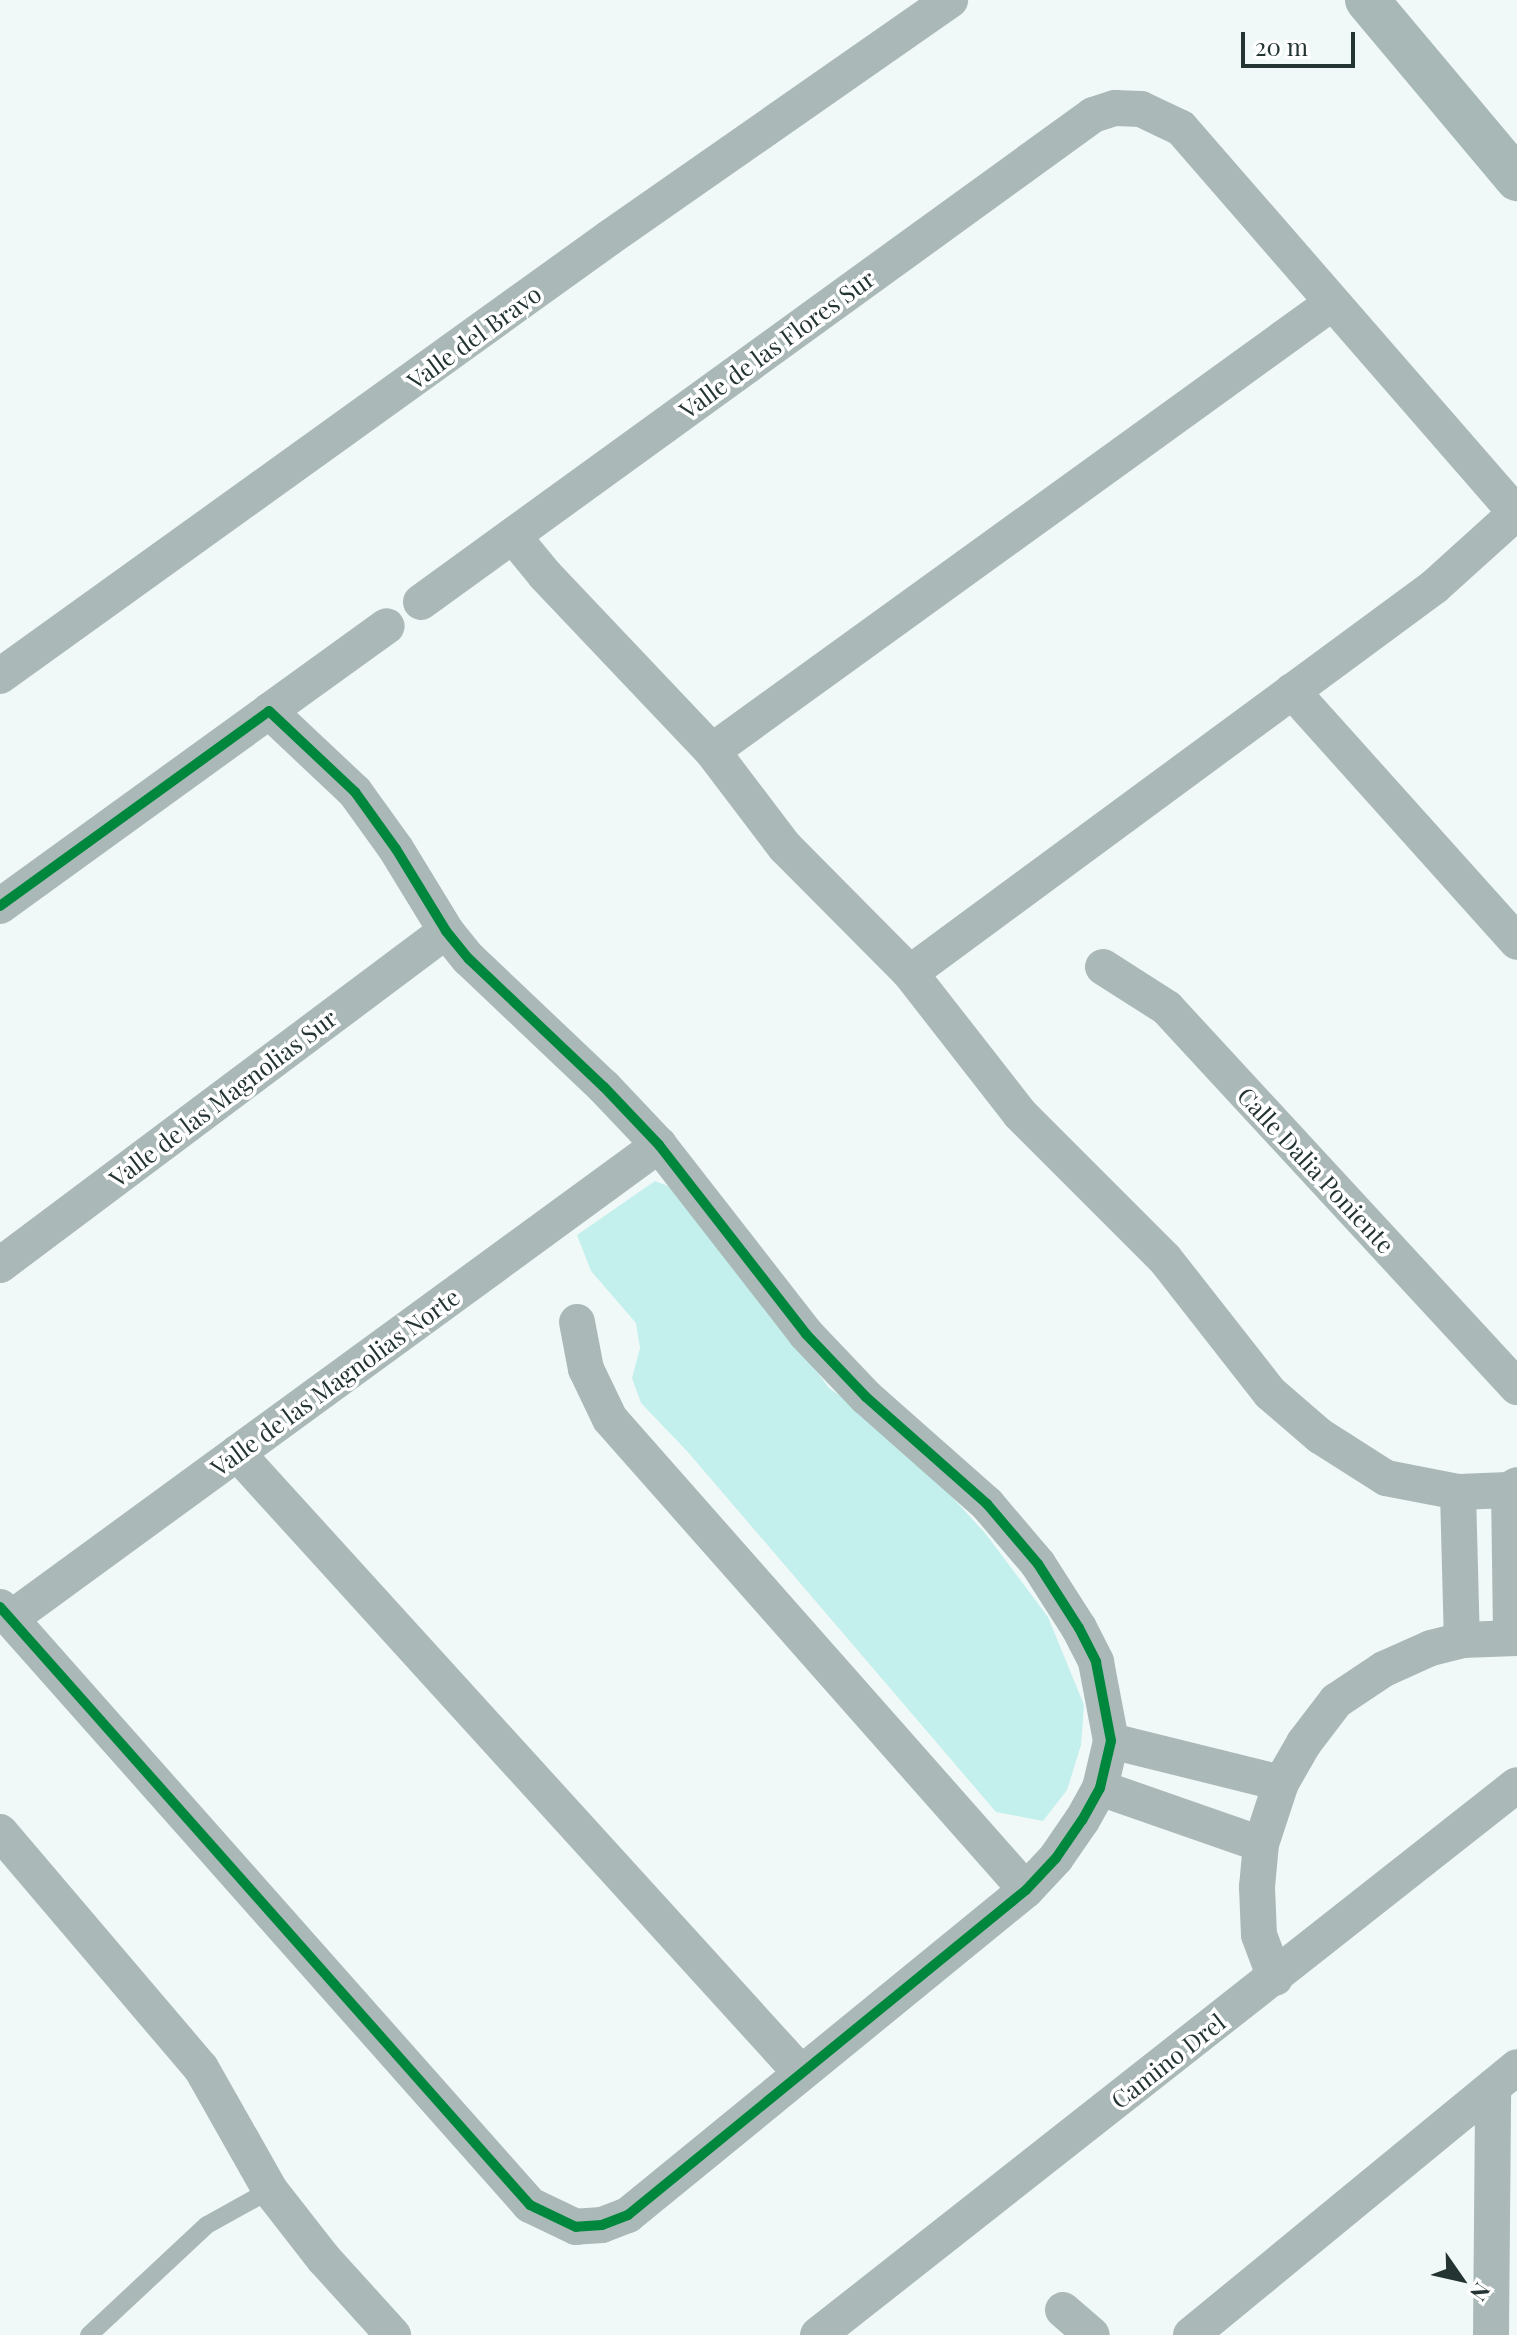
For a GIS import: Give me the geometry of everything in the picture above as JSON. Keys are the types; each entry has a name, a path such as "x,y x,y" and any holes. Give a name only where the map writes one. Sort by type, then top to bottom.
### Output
{"street":[{"name":"Valle del Bravo","path":"0,676 609,238 950,0"},
{"path":"1367,0 1517,179"},
{"name":"Valle de las Flores Sur","path":"421,602 1093,115 1115,108 1141,109 1181,128 1332,303"},
{"path":"712,751 1332,303 1516,512 1434,587 910,973"},
{"path":"513,536 545,575 712,751 785,847 910,973 1020,1114 1165,1259 1270,1393 1320,1436 1386,1478 1458,1492 1513,1488 1514,1637 1462,1640 1431,1648 1384,1669 1336,1701 1304,1743 1281,1783 1261,1844 1257,1887 1259,1935 1275,1978"},
{"path":"0,906 387,626"},
{"path":"1292,691 1517,942"},
{"path":"5,1613 530,2205 552,2219 576,2227 602,2225 628,2215 1026,1890 1056,1858 1100,1788 1111,1741 1096,1662 1079,1628 1038,1564 987,1504 866,1397 806,1334 659,1145 604,1087 469,959 446,931 396,849 355,792 269,711"},
{"name":"Valle de las Magnolias Sur","path":"0,1265 446,931"},
{"name":"Calle Dalia Poniente","path":"1103,967 1167,1008 1517,1387"},
{"name":"Valle de las Magnolias Norte","path":"5,1613 237,1453 659,1145"},
{"path":"577,1322 586,1369 610,1419 1026,1890"},
{"path":"237,1453 801,2073"},
{"path":"1458,1492 1462,1640"},
{"path":"1111,1741 1281,1783"},
{"name":"Camino Drel","path":"818,2335 1517,1785"},
{"path":"1100,1788 1261,1844"},
{"path":"0,1832 201,2068 270,2190 324,2259 393,2335"},
{"path":"1191,2335 1505,2077"},
{"path":"1491,2335 1505,2077"},
{"path":"1063,2310 1092,2335"}],"lane":[{"path":"89,2335 207,2225 270,2190"}],"shaded area":[{"path":"655,1181 668,1186 711,1228 829,1388 869,1416 921,1463 985,1533 1048,1617 1084,1705 1081,1745 1067,1790 1043,1821 996,1812 687,1451 641,1403 632,1378 640,1348 636,1323 591,1271 577,1235"}],"cycle path":[{"path":"0,906 269,711 355,792 396,849 446,931 469,959 604,1087 659,1145 806,1334 866,1397 987,1504 1038,1564 1079,1628 1096,1662 1111,1741 1100,1788 1082,1820 1056,1858 1026,1890 628,2215 602,2225 576,2227 530,2205 0,1607"}]}
